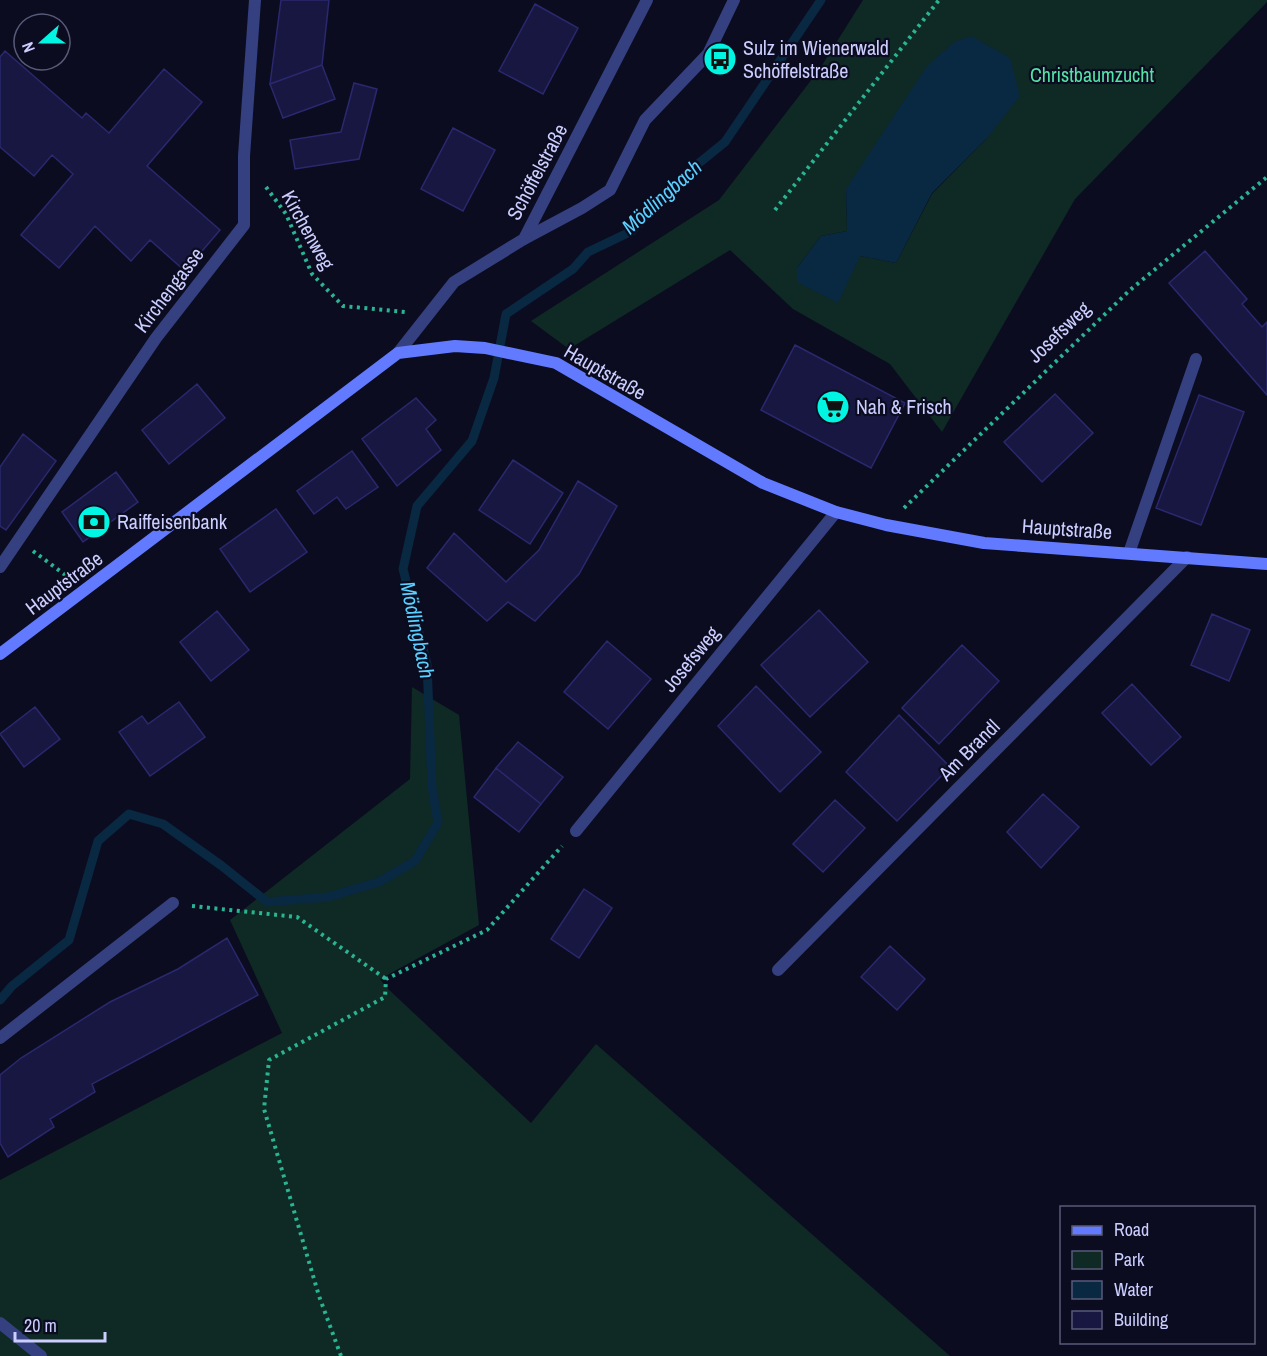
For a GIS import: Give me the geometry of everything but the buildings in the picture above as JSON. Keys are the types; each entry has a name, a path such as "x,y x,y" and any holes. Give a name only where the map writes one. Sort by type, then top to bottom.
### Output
{"main road":[{"name":"Hauptstraße","path":"0,654 398,353 454,346 509,353 556,363 763,483 836,512 886,525 984,543 1267,564"}],"street":[{"name":"Kirchengasse","path":"0,567 156,338 244,225 244,156 255,0"},
{"name":"Schöffelstraße","path":"398,353 454,282 524,239 647,0"},
{"path":"524,239 610,190 645,120 708,54 734,0"},
{"path":"1129,553 1196,359"},
{"name":"Josefsweg","path":"576,831 836,512"},
{"name":"Am Brandl","path":"778,970 1187,557"},
{"path":"0,1038 173,903"},
{"path":"0,1323 41,1356"}],"path":[{"path":"775,210 939,0"},
{"name":"Kirchenweg","path":"244,156 286,214 312,274 343,306 427,314"},
{"name":"Josefsweg","path":"886,525 1130,290 1267,177"},
{"path":"386,980 486,930 576,831"},
{"path":"173,903 297,917 386,980"},
{"path":"341,1356 319,1296 264,1109 269,1060 385,997 386,980"}],"green space":[{"name":"Christbaumzucht","path":"863,0 1267,0 1075,199 942,432 890,364 793,309 730,250 569,349 531,321 719,200 819,70","holes":["987,138 932,194 896,263 860,256 797,268 821,236 847,231 846,189"]},
{"path":"412,687 459,715 479,925 380,979 386,987 531,1123 596,1044 950,1356 0,1356 0,1180 282,1033 230,920 410,779"}],"water":[{"path":"971,36 1010,58 1020,96 987,138 932,193 896,263 860,256 838,303 797,282 797,268 821,236 847,231 846,189 927,66 954,42"}],"waterway":[{"name":"Mödlingbach","path":"0,1000 12,986 69,940 98,841 129,814 163,824 222,866 267,902 328,897 379,882 415,861 438,823 432,786 427,664 403,569 417,506 472,441 494,378 506,314 573,269 588,252 632,231 688,172 725,142 821,0"}],"place":[{"name":"Sulz im Wienerwald Schöffelstraße","path":"720,59"},
{"name":"Nah & Frisch","path":"833,407"},
{"name":"Raiffeisenbank","path":"94,522"}]}
